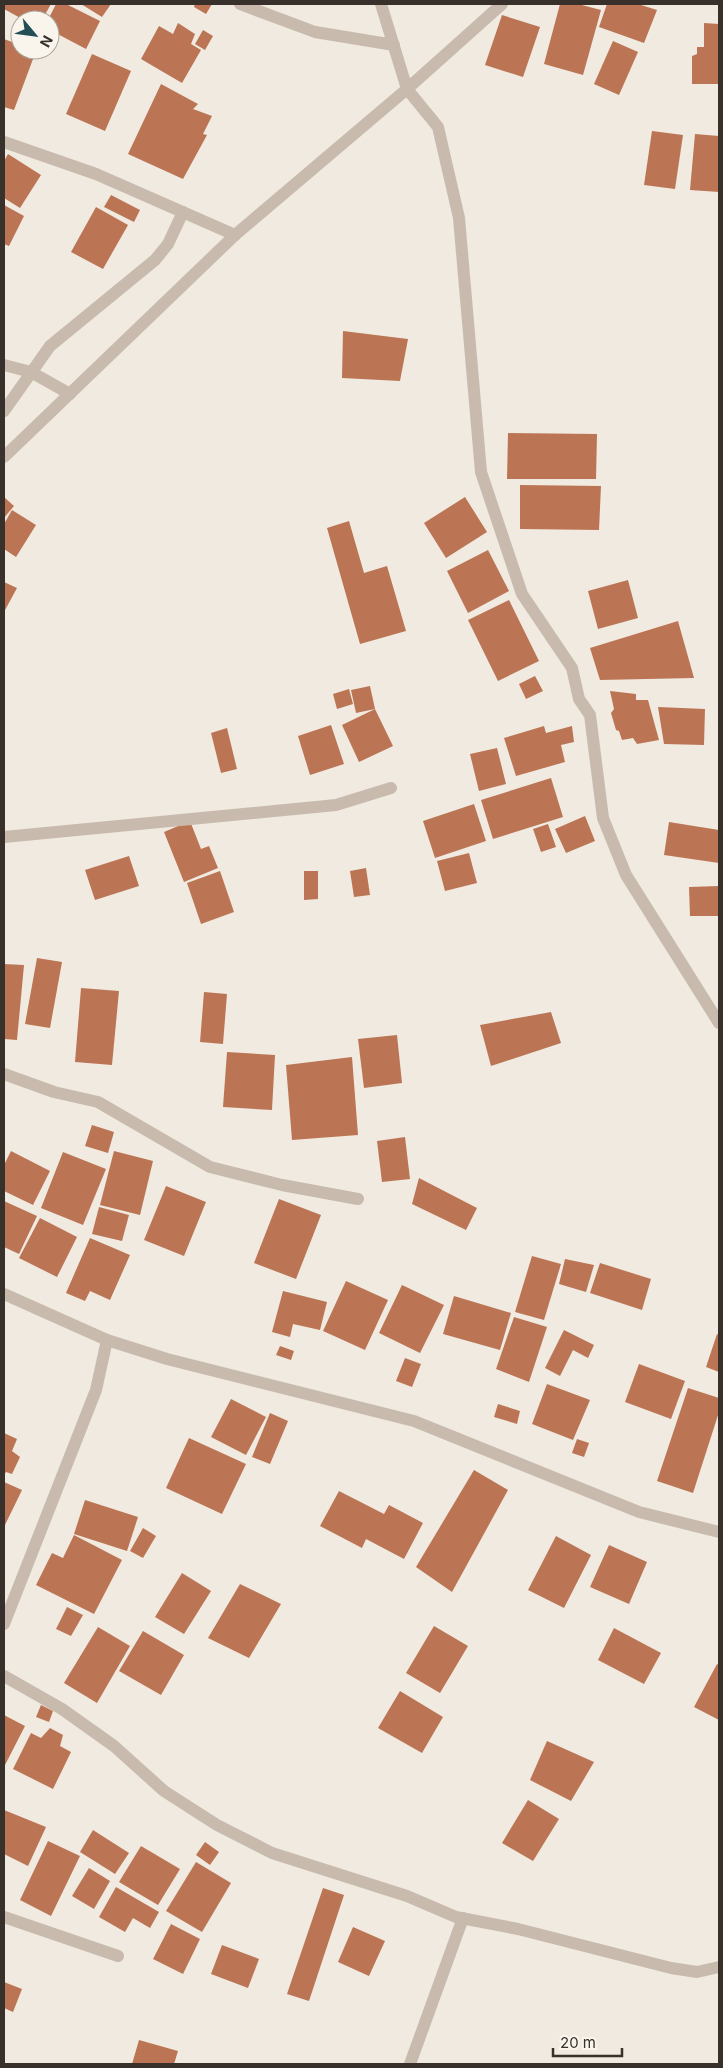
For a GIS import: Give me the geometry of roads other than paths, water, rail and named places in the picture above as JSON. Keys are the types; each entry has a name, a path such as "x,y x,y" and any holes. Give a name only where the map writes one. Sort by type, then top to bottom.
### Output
{"street":[{"path":"240,4 315,32 394,45"},
{"path":"381,4 407,90 438,127 459,218 481,472 522,594 572,668 579,699 590,715 603,818 626,876 719,1023"},
{"path":"4,457 235,235 407,90 502,4"},
{"path":"4,142 96,174 235,235"},
{"path":"4,411 50,346 155,260 168,244 183,212"},
{"path":"4,365 31,372 70,394"},
{"path":"4,837 336,805 391,788"},
{"path":"4,1074 54,1092 98,1102 210,1167 282,1185 358,1199"},
{"path":"4,1294 107,1340 167,1358 414,1421 639,1512 719,1532"},
{"path":"4,1624 96,1390 107,1340"},
{"path":"4,1676 62,1710 114,1746 164,1791 217,1825 280,1856 407,1896 456,1917 518,1929 671,1968 697,1972 719,1967"},
{"path":"4,1917 118,1956"},
{"path":"410,2064 462,1918"}]}
